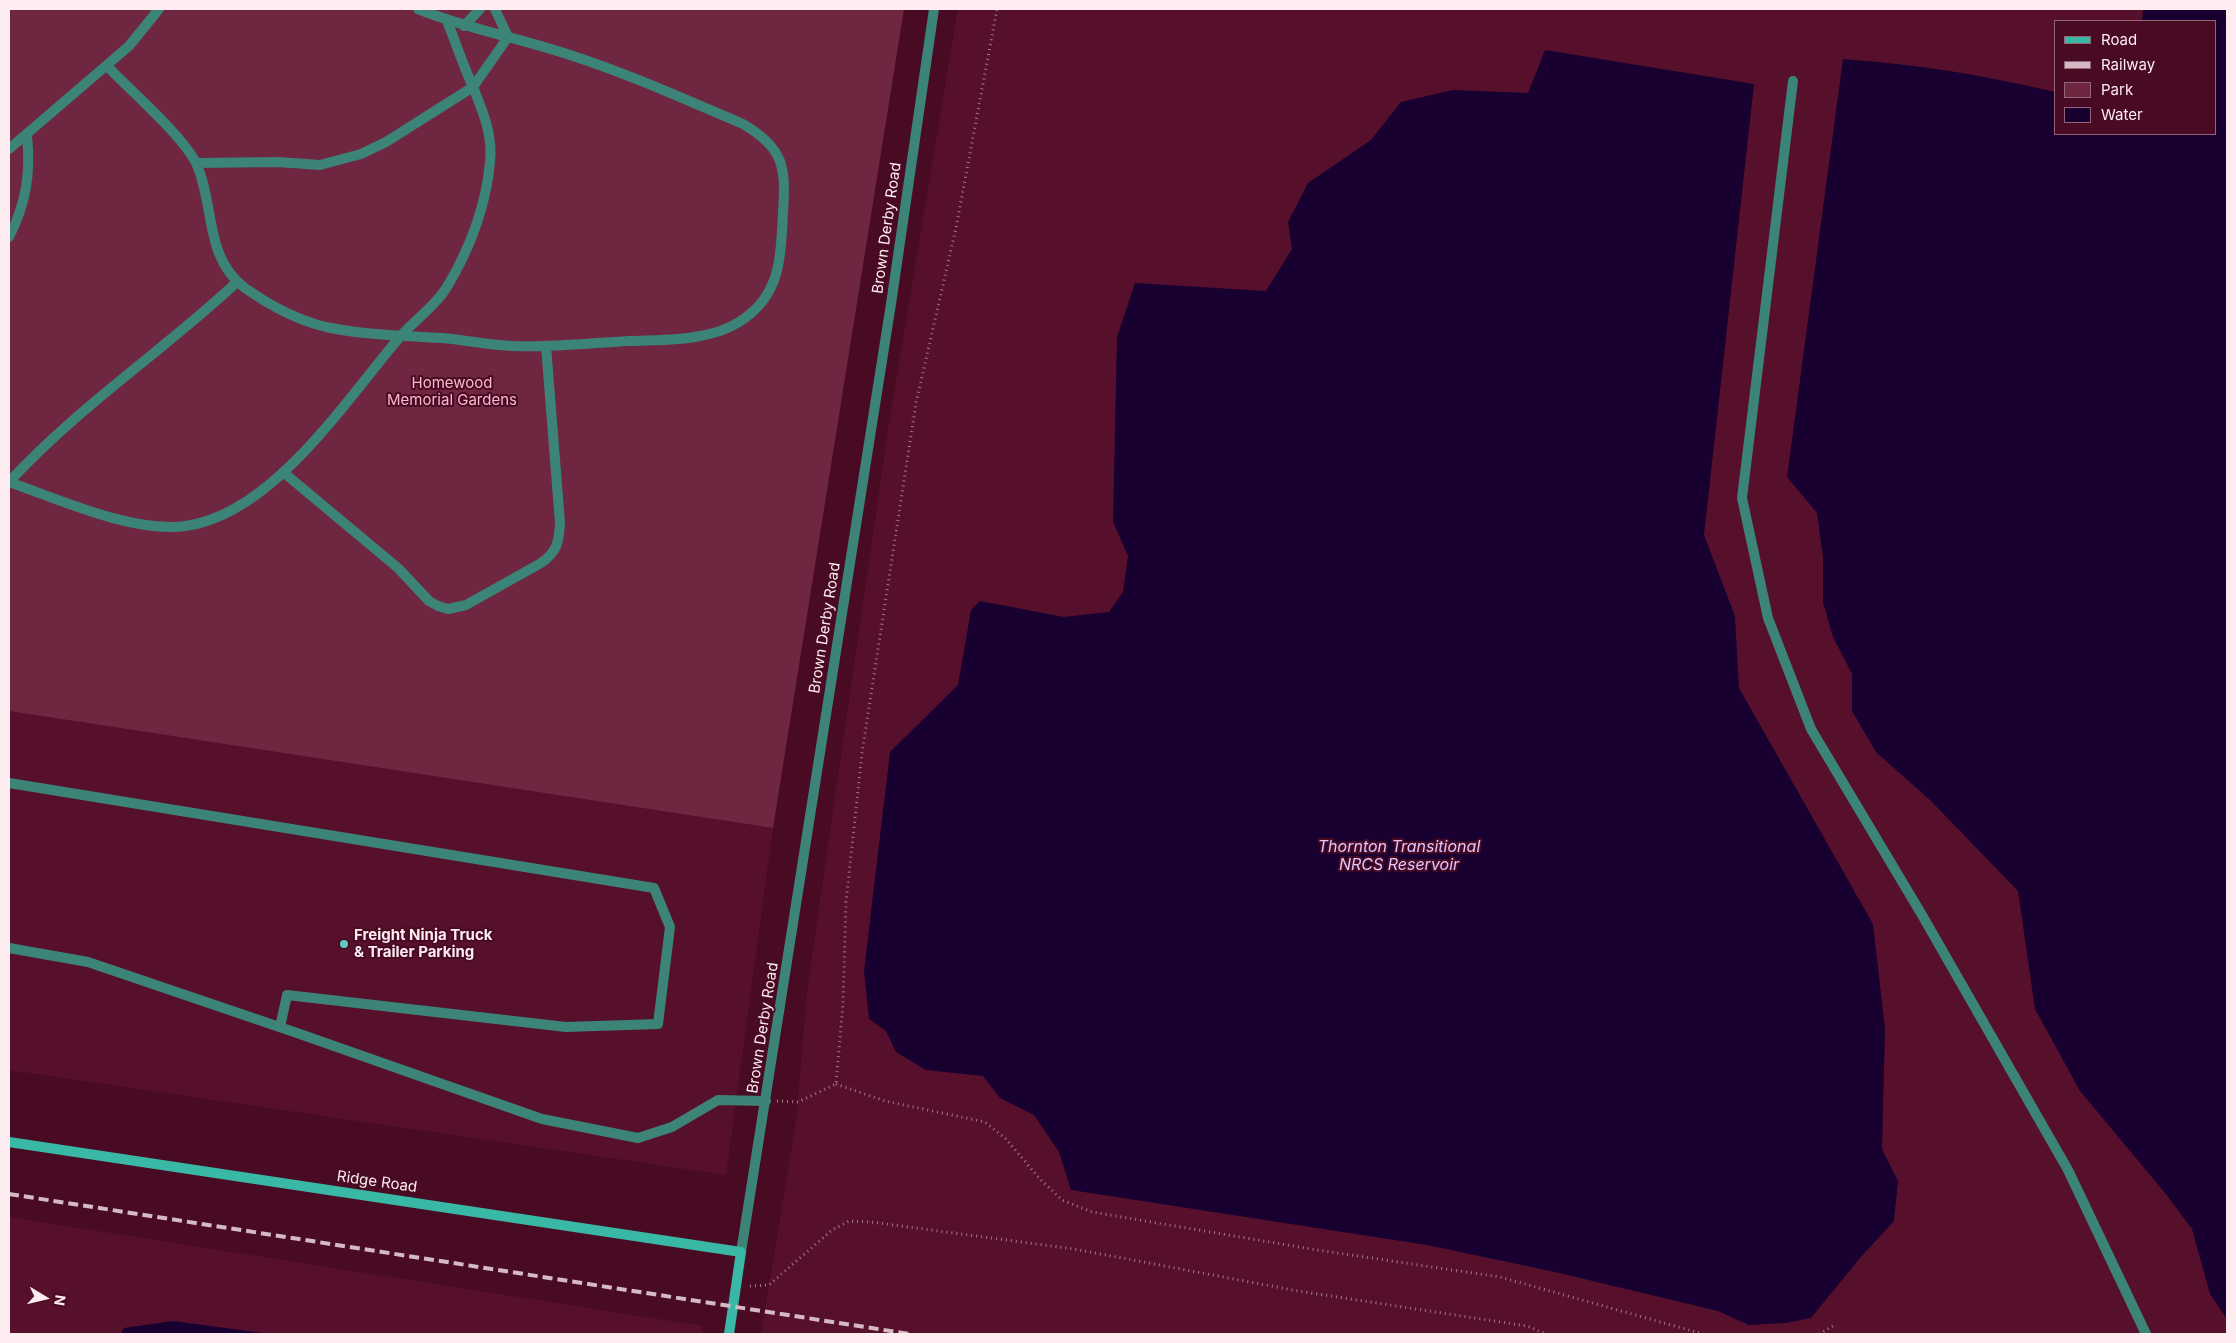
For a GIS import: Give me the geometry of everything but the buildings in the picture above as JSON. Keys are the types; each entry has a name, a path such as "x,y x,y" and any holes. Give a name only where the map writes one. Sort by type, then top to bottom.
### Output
{"street":[{"path":"9,149 27,136 130,46 159,9"},
{"path":"107,66 179,140 196,164 220,259 237,282 263,300 303,320 352,332 495,345 546,346 697,337 717,332 744,320 764,301 777,276 785,181 784,168 780,157 767,141 743,124 604,66 447,21 418,9"},
{"path":"464,26 480,9"},
{"path":"495,9 508,38"},
{"name":"Brown Derby Road","path":"741,1252 891,304 934,9"},
{"path":"237,282 198,319 66,426 9,482 112,517 146,525 176,527 214,519 253,497 283,472 354,396 401,335 434,306 461,261 482,204 488,181 491,145 484,110 447,21"},
{"path":"196,164 278,162 320,165 361,154 386,142 473,87 508,38"},
{"path":"1793,81 1742,498 1768,618 1812,729 1922,915 2068,1170 2148,1334"},
{"path":"9,237 26,195 30,159 27,136"},
{"path":"283,472 398,568 429,602 448,609 466,605 541,563 555,551 558,544 560,523 546,346"},
{"path":"9,783 654,888 670,927 658,1024 566,1027 287,995 280,1027"},
{"path":"9,948 88,962 280,1027 542,1120 638,1138 672,1127 718,1100 766,1101"},
{"name":"Ridge Road","path":"9,1142 741,1252"},
{"path":"730,1334 741,1252"}],"path":[{"path":"836,1084 843,1004 846,902 869,704 916,404 956,228 997,9"},
{"path":"766,1101 798,1102 836,1084 886,1101 986,1122 1006,1139 1039,1178 1062,1200 1092,1212 1317,1250 1500,1277 1703,1334"},
{"path":"736,1286 769,1285 832,1230 849,1221 870,1222 1074,1249 1298,1291 1527,1326 1546,1334"},
{"path":"1819,1334 1833,1326"}],"shaded area":[{"path":"958,9 2227,9 2227,1334 761,1334 797,1114 807,991 888,430"},
{"name":"Freight Ninja Truck & Trailer Parking","path":"9,711 773,828 726,1175 9,1070"},
{"path":"9,1217 703,1326 702,1334 9,1334"}],"green space":[{"name":"Homewood Memorial Gardens","path":"9,9 904,9 773,828 9,711"}],"water":[{"path":"2143,9 2227,9 2227,1319 2210,1294 2192,1229 2165,1193 2080,1091 2035,1009 2018,891 1930,800 1876,752 1852,711 1852,674 1833,637 1823,602 1823,558 1817,513 1787,477 1843,59 1950,71 2054,92 2054,135 2216,135 2216,20 2142,20"},
{"name":"Thornton Transitional NRCS Reservoir","path":"1545,50 1754,84 1704,535 1735,616 1739,688 1873,924 1885,1029 1882,1149 1898,1181 1894,1221 1860,1258 1811,1318 1785,1323 1749,1325 1718,1311 1555,1272 1427,1245 1071,1190 1059,1152 1034,1115 1000,1098 983,1076 926,1070 896,1052 886,1031 869,1019 864,971 890,752 958,685 971,610 980,601 1064,617 1109,612 1123,592 1128,556 1113,522 1117,337 1135,283 1266,291 1292,249 1288,222 1308,183 1371,140 1401,102 1453,90 1528,93"},
{"path":"173,1321 270,1334 121,1334 124,1328"}],"railway":[{"path":"9,1194 910,1334"}],"place":[{"name":"Freight Ninja Truck & Trailer Parking","path":"344,944"}]}
